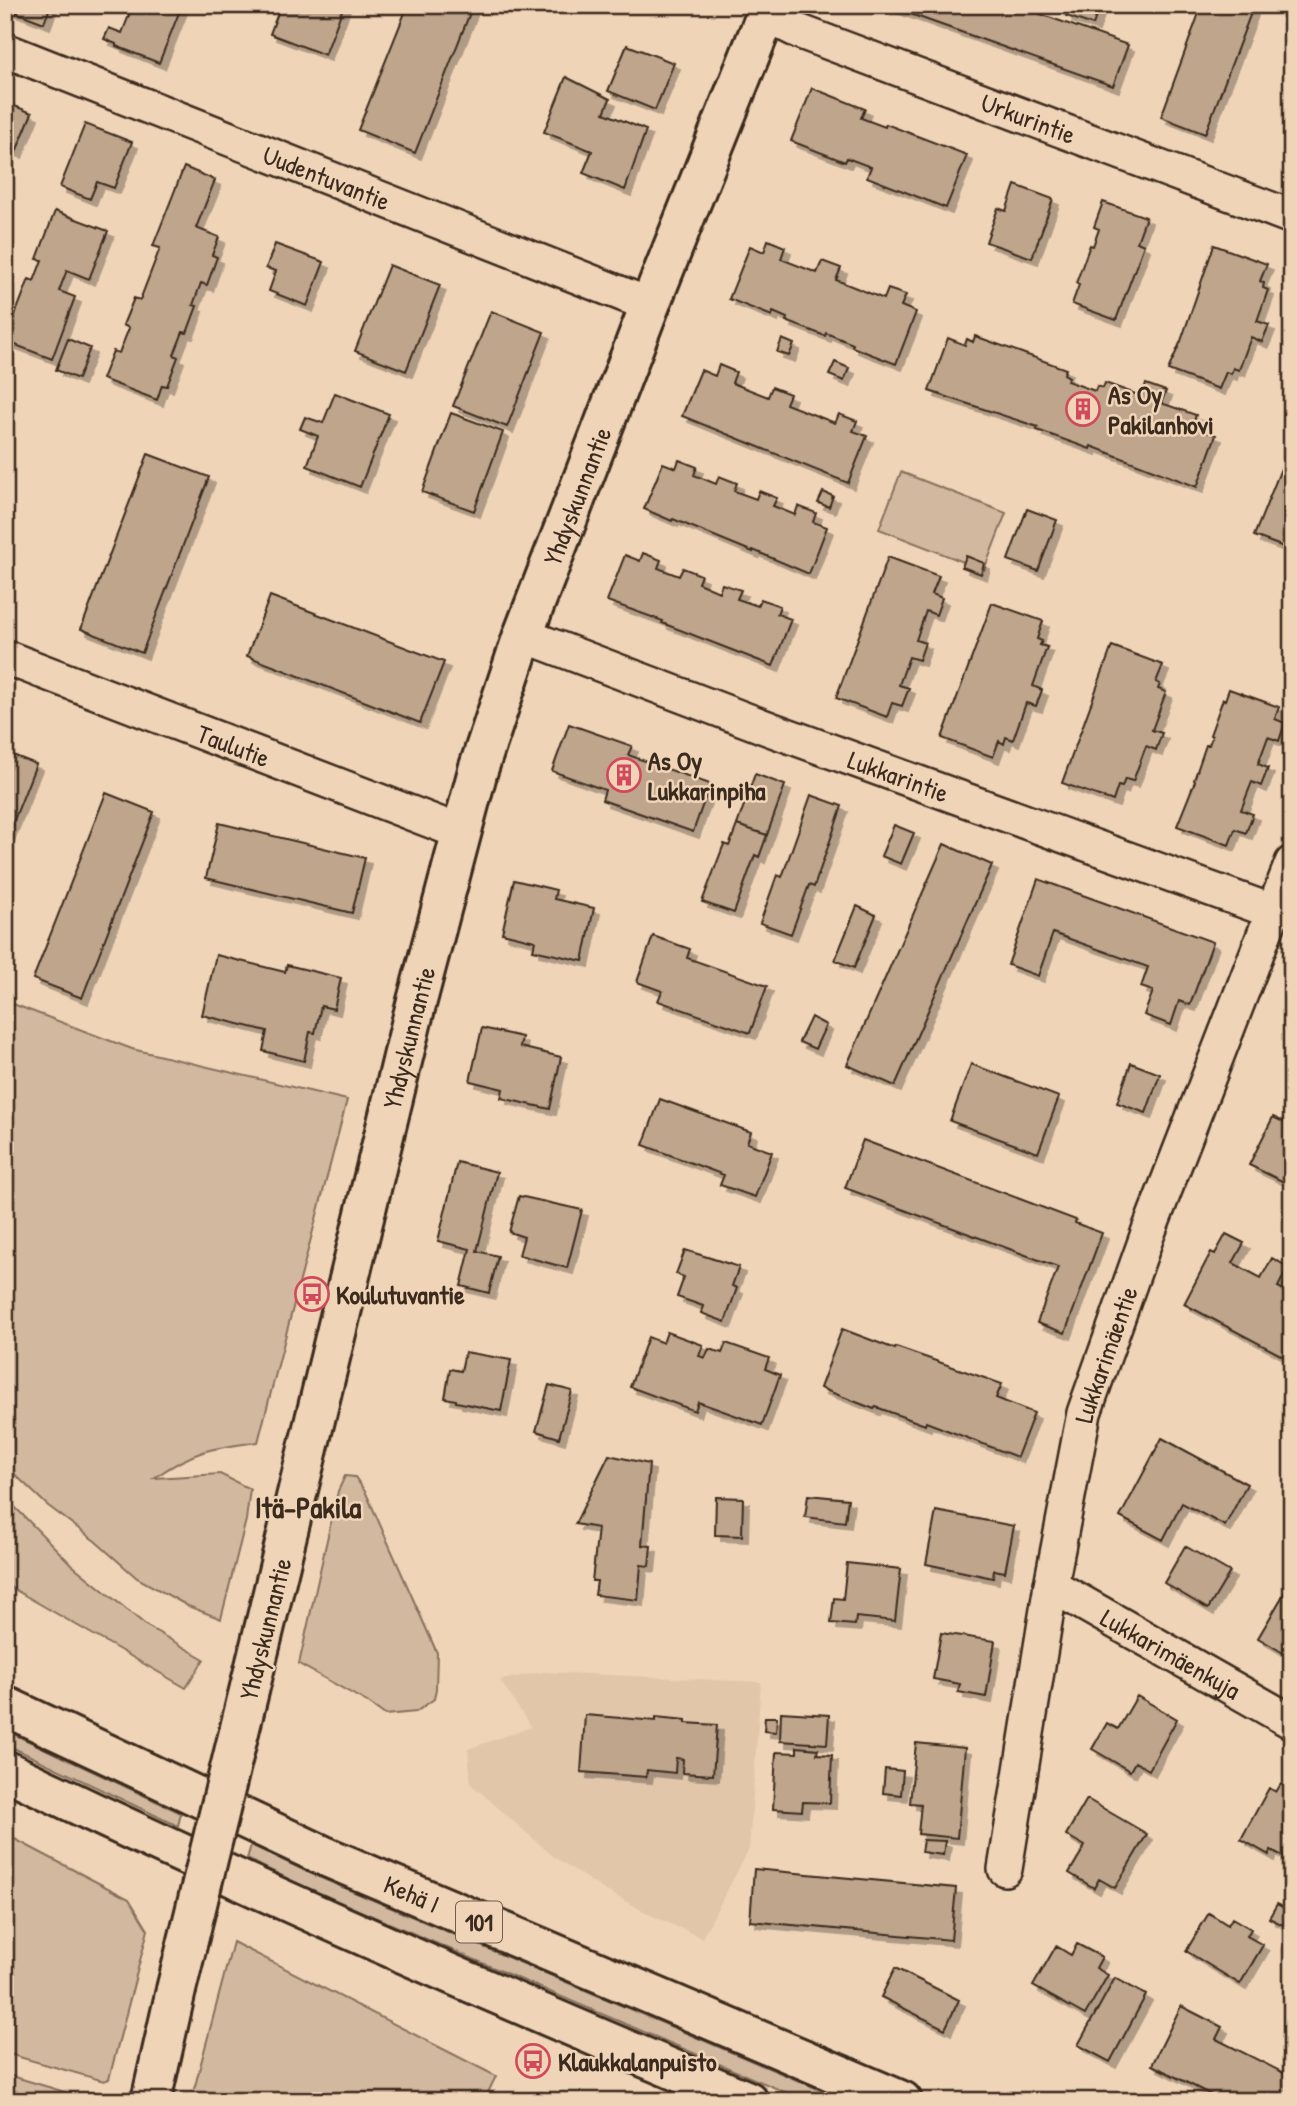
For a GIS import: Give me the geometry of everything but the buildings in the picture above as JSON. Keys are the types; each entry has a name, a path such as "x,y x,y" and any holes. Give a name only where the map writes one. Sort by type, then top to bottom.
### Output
{"main road":[{"name":"Yhdyskunnantie","path":"151,2101 413,1016 478,770 523,635 650,305 768,10"},
{"name":"Kehä I","path":"5,1706 322,1854 902,2101"},
{"name":"101","path":"5,1770 357,1934 748,2101"}],"street":[{"name":"Urkurintie","path":"768,10 807,35 1292,217"},
{"name":"Uudentuvantie","path":"5,50 650,305"},
{"name":"Lukkarintie","path":"523,635 793,737 1274,912"},
{"name":"Taulutie","path":"5,657 460,832"},
{"name":"Lukkarimäentie","path":"1005,1869 1051,1585 1084,1413 1148,1233 1292,863"},
{"name":"Lukkarimäenkuja","path":"1051,1585 1292,1722"}],"shaded area":[{"path":"901,472 1006,513 984,570 879,529"},
{"path":"5,1001 132,1049 347,1100 258,1442 228,1446 192,1456 154,1478 220,1474 250,1489 246,1520 221,1619 188,1606 137,1578 95,1541 47,1505 5,1465"},
{"path":"345,1476 355,1477 366,1493 437,1653 434,1699 416,1712 385,1715 299,1664 338,1491"},
{"path":"5,1497 72,1565 147,1626 204,1659 186,1688 5,1584"},
{"path":"543,1672 761,1682 749,1849 702,1938 601,1888 553,1856 471,1784 468,1749 531,1727 500,1680"},
{"path":"5,1730 181,1813 178,1826 5,1744"},
{"path":"5,1834 129,1899 148,1930 109,2079 104,2081 5,2053"},
{"path":"251,1845 314,1875 846,2101 806,2101 309,1889 247,1859"},
{"path":"233,1942 496,2076 484,2101 191,2101"},
{"path":"5,2074 95,2101 5,2101"}],"waterway":[{"path":"540,2096 555,2101"}],"place":[{"name":"As Oy Pakilanhovi","path":"1083,409"},
{"name":"As Oy Lukkarinpiha","path":"624,775"},
{"name":"Koulutuvantie","path":"312,1294"},
{"name":"Klaukkalanpuisto","path":"533,2061"}],"district":[{"name":"Itä-Pakila","path":"308,1507"}]}
